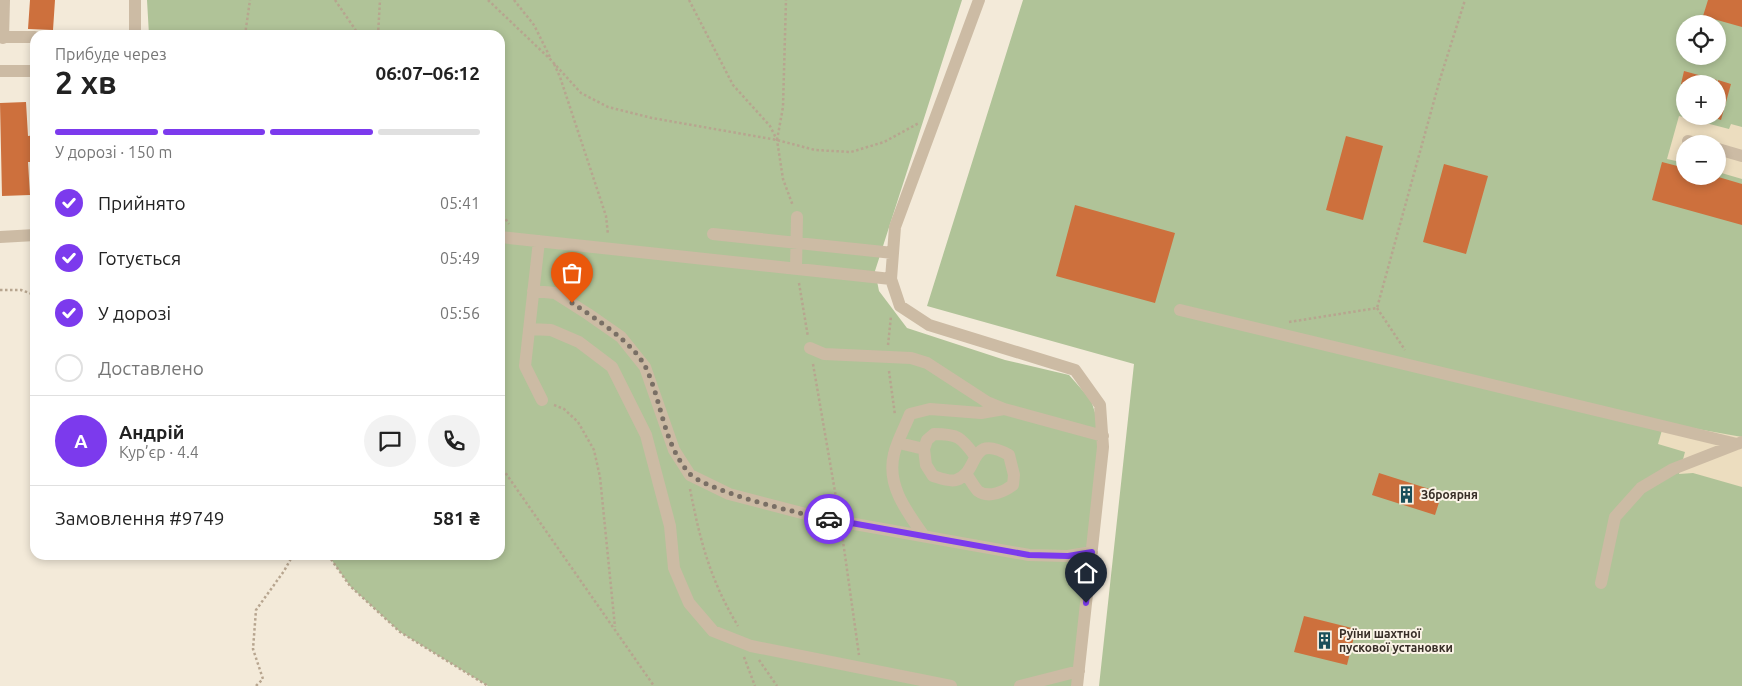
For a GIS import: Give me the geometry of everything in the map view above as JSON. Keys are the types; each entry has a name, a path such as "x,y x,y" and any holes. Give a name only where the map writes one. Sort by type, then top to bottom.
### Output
{"street":[{"path":"4,0 2,38 30,37"},
{"path":"135,0 135,30"},
{"path":"979,0 895,227 891,279 900,306 929,325 1075,370 1100,405 1103,436 1077,686"},
{"path":"0,71 30,71"},
{"path":"1726,151 1742,156"},
{"path":"796,217 796,269"},
{"path":"713,234 893,253"},
{"path":"0,237 30,235"},
{"path":"505,238 891,279"},
{"path":"539,241 525,366 542,400"},
{"path":"534,291 555,293 620,337 645,367 674,450 690,475 729,494 840,521 1029,555 1068,556 1092,552"},
{"path":"1180,310 1740,443"},
{"path":"529,329 551,330 579,342 612,367 646,435 670,526 674,568 689,603 713,631 751,646 861,670 951,686"},
{"path":"810,348 824,354 911,358 927,363 987,402 1004,409 1103,436"},
{"path":"924,536 899,497 892,474 894,454 910,414 930,409 981,413 1004,409"},
{"path":"966,474 978,490 986,494 1006,490 1013,485 1014,475 1009,455 1000,449 980,450 966,474 955,480 933,476 926,464 924,449 927,440 934,434 956,435 965,441 975,456"},
{"path":"899,443 924,449"},
{"path":"1601,583 1615,517 1641,488 1673,469 1740,443"},
{"path":"1020,686 1079,672"}],"path":[{"path":"246,30 250,0"},
{"path":"335,0 356,30"},
{"path":"378,30 380,0"},
{"path":"488,0 552,60 581,93 608,107 652,118 778,140 815,150 851,152 884,142 938,111"},
{"path":"514,0 534,25 560,77 606,216 610,248"},
{"path":"689,0 733,85 770,126 778,140"},
{"path":"786,0 783,107 778,140 783,179 796,217"},
{"path":"1417,367 1377,308 1440,79 1465,0"},
{"path":"796,269 840,521 861,670"},
{"path":"0,290 21,290 30,293"},
{"path":"1281,323 1377,308"},
{"path":"542,400 564,409 578,422 594,450 600,477 615,628"},
{"path":"505,473 654,686"},
{"path":"690,475 689,488 701,545 722,599 777,686"},
{"path":"256,686 263,679 253,649 256,610 290,560"},
{"path":"332,560 350,586 400,632 488,686"},
{"path":"738,642 755,686"}],"green space":[{"path":"147,0 962,0 875,271 879,291 907,328 1005,360 1069,375 1091,400 1097,419 1099,455 1072,686 488,686 400,632 350,586 332,560 505,560 505,30 149,30"},
{"path":"1023,0 1742,0 1742,686 1099,686 1134,364 927,306"}],"shaded area":[{"path":"1731,124 1742,127 1742,179 1726,174 1726,135 1676,135 1676,161 1667,159 1676,125 1714,125 1729,129"},
{"path":"1664,423 1742,437 1742,487 1693,473 1679,474 1685,452 1658,444"}],"building":[{"path":"30,0 55,0 53,30 28,29"},
{"path":"1708,0 1742,0 1742,27 1726,22 1726,15 1703,15"},
{"path":"1684,71 1699,75 1683,75"},
{"path":"1726,82 1731,84 1726,102"},
{"path":"26,102 28,136 30,136 30,162 28,162 30,195 2,196 0,103"},
{"path":"1346,136 1383,146 1363,220 1326,210"},
{"path":"1662,162 1676,166 1676,185 1726,185 1726,179 1742,184 1742,225 1652,200"},
{"path":"1444,164 1488,176 1466,254 1423,242"},
{"path":"1075,205 1175,233 1155,303 1056,276"},
{"name":"Зброярня","path":"1379,473 1442,493 1435,515 1372,495"},
{"name":"Руїни шахтної пускової установки","path":"1304,616 1356,629 1347,665 1294,652"}],"way so far":[{"path":"572,303 620,337 645,367 674,450 690,475 729,494 829,519"}],"place":[{"name":"Зброярня","path":"1407,494"},
{"name":"Руїни шахтної пускової установки","path":"1325,640"}],"route":[{"path":"829,519 959,544 1029,555 1068,556 1092,552 1086,603"}]}
